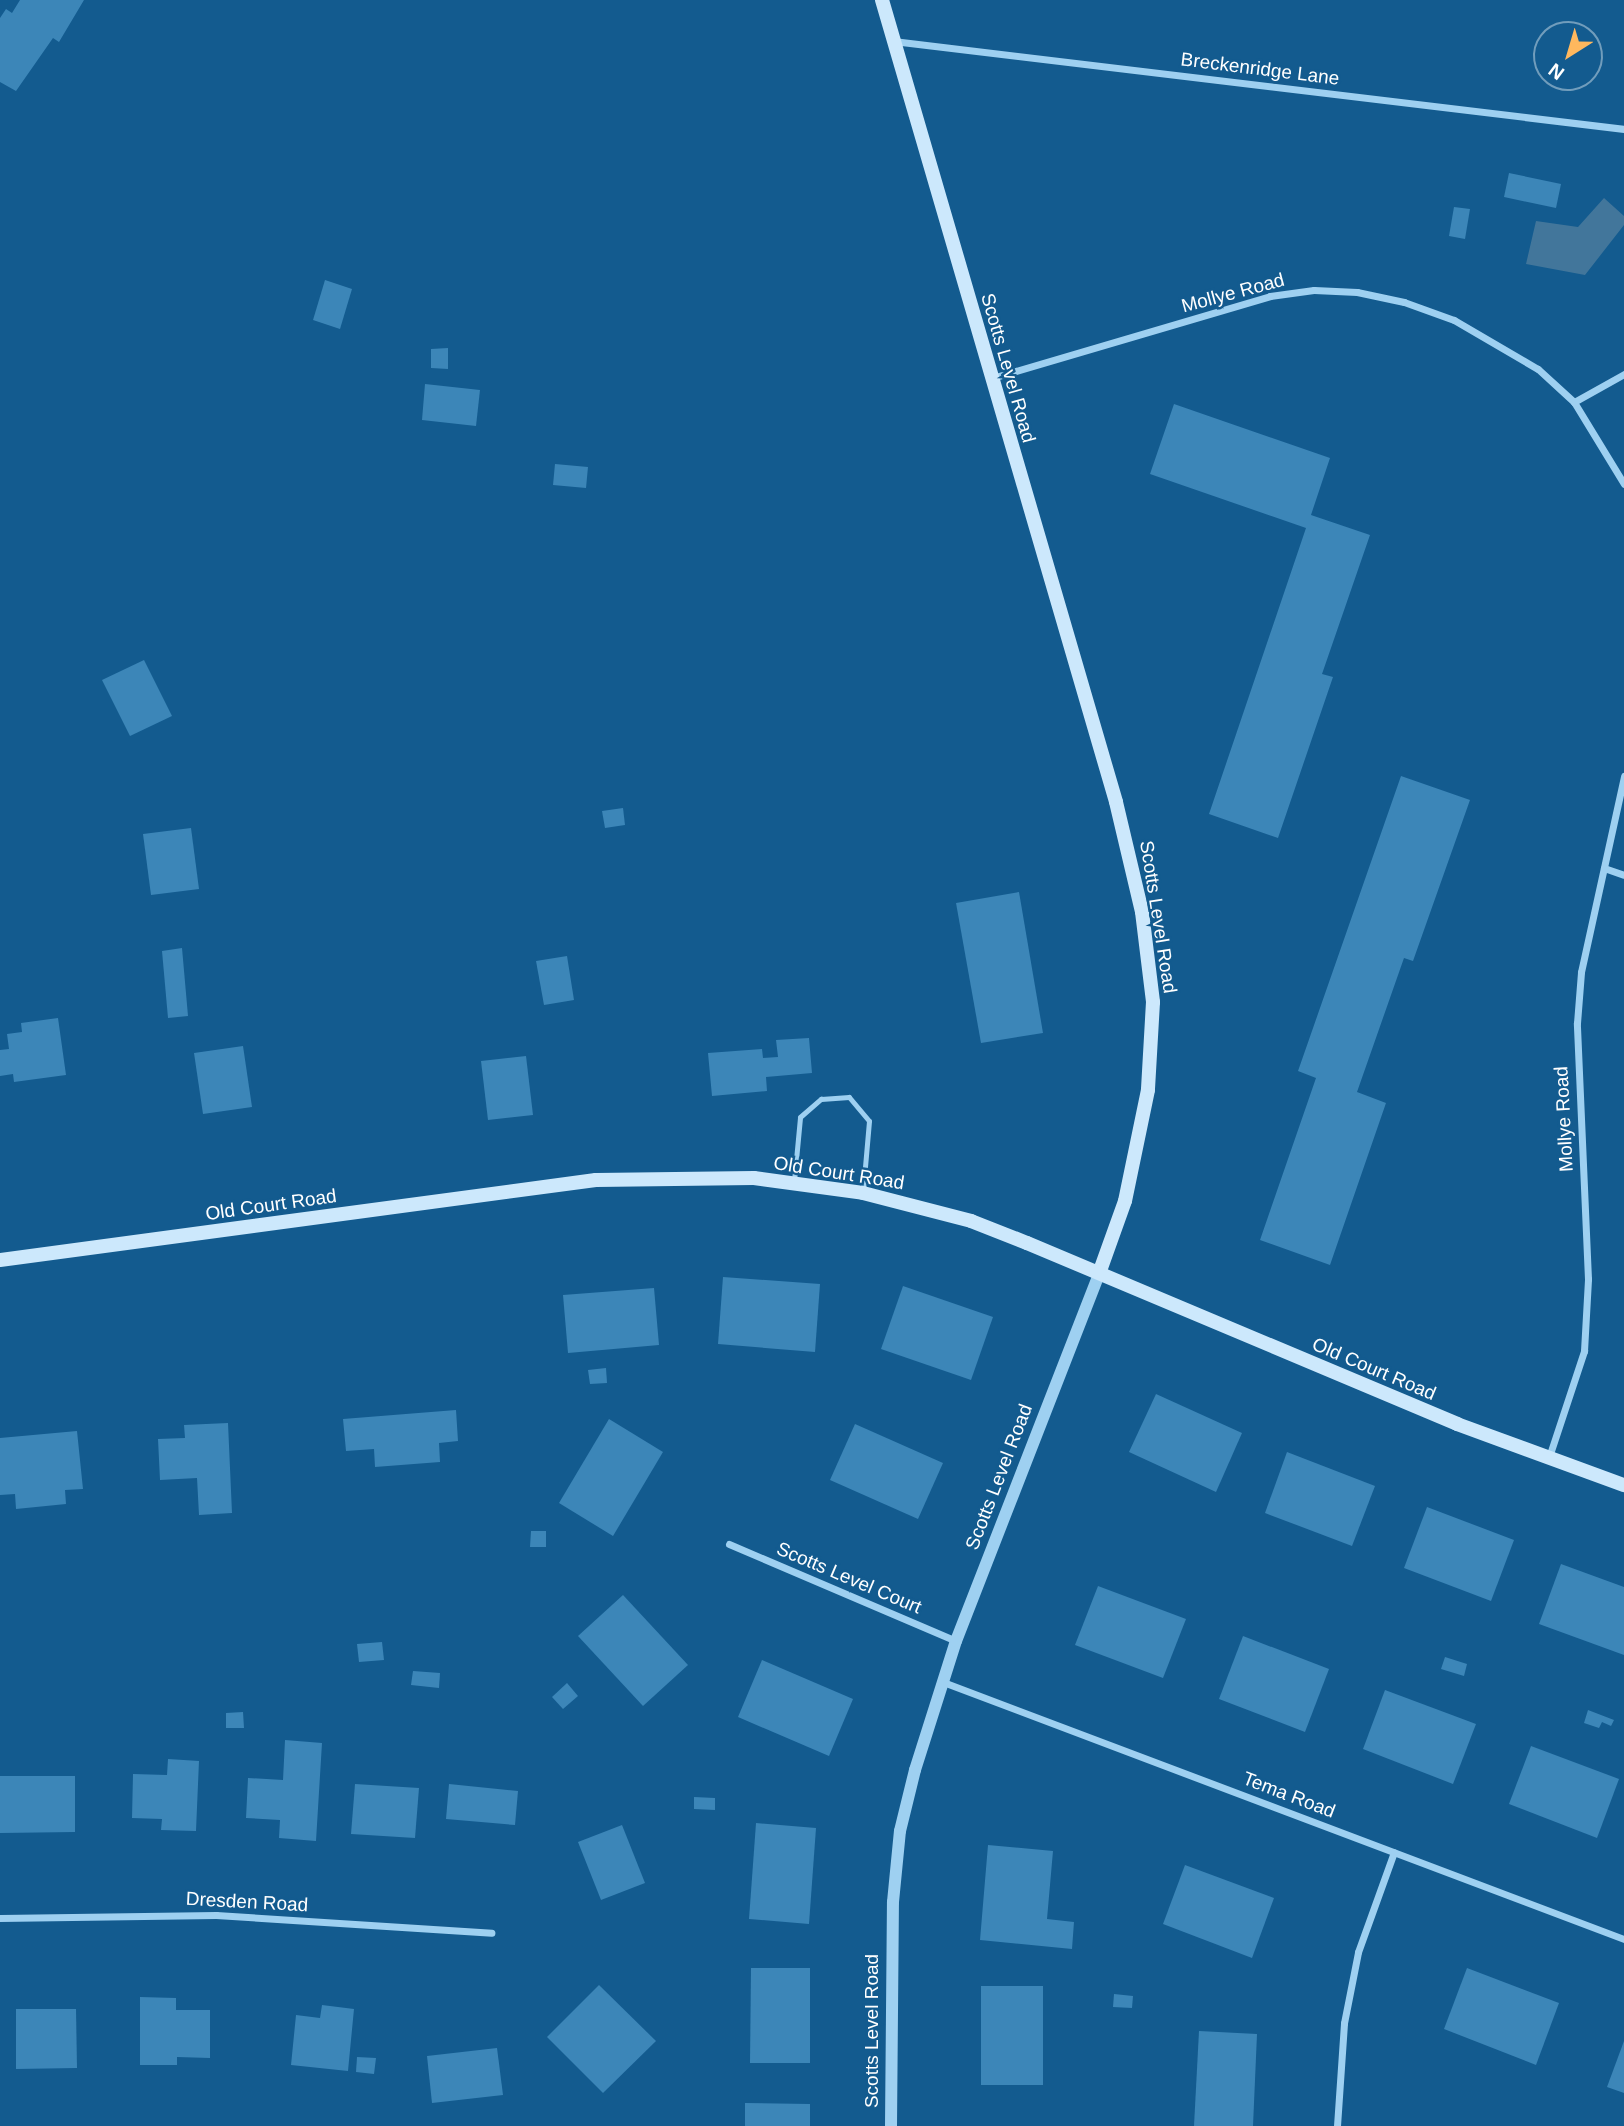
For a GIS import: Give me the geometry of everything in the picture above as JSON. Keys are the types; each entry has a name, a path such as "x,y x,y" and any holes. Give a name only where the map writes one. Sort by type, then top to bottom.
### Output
{"main road":[{"name":"Scotts Level Road","path":"882,0 1132,862 1149,963 1153,1047 1144,1119 1125,1201 1100,1271"},
{"name":"Old Court Road","path":"0,1260 596,1180 673,1176 794,1184 863,1193 971,1221 1100,1271 1376,1391 1624,1485"}],"street":[{"name":"Breckenridge Lane","path":"893,40 1624,129"},
{"name":"Mollye Road","path":"991,378 1269,296 1314,290 1404,302 1454,320 1538,369 1574,402 1624,484"},
{"path":"1574,402 1624,374"},
{"name":"Mollye Road","path":"1549,1458 1584,1351 1588,1279 1577,1023 1581,972 1624,776"},
{"path":"1604,868 1624,875"},
{"name":"Scotts Level Road","path":"891,2126 892,1902 899,1843 915,1770 956,1642 1100,1271"},
{"name":"Scotts Level Court","path":"729,1544 956,1642"},
{"name":"Tema Road","path":"943,1682 1624,1939"},
{"path":"1337,2126 1344,2023 1358,1952 1394,1852"},
{"name":"Dresden Road","path":"0,1918 216,1915 491,1933"}],"lane":[{"path":"794,1184 800,1117 821,1099 849,1097 869,1121 863,1193"}],"water":[{"path":"1604,198 1624,216 1624,225 1585,275 1526,264 1536,221 1578,227"}],"building":[{"path":"20,0 84,0 59,42 53,38 16,91 0,82 0,18 6,9 12,13"},
{"path":"1509,173 1561,184 1556,208 1504,197"},
{"path":"1454,207 1470,209 1465,239 1449,236"},
{"path":"325,280 352,289 340,329 313,320"},
{"path":"448,348 448,369 431,368 431,349"},
{"path":"425,384 480,390 476,426 422,420"},
{"path":"1174,404 1330,458 1311,515 1370,535 1322,674 1333,677 1278,838 1209,814 1306,528 1150,474"},
{"path":"555,464 588,467 586,488 553,485"},
{"path":"144,660 172,716 130,736 102,680"},
{"path":"1401,776 1470,800 1413,961 1404,958 1357,1092 1386,1103 1330,1265 1260,1240 1316,1078 1298,1071"},
{"path":"623,808 625,825 605,828 602,811"},
{"path":"191,828 199,889 151,895 143,834"},
{"path":"1019,892 1043,1033 981,1043 956,903"},
{"path":"182,948 188,1016 168,1018 162,951"},
{"path":"567,956 574,1000 544,1005 536,961"},
{"path":"58,1018 66,1075 14,1082 13,1074 0,1076 0,1050 9,1049 7,1034 22,1032 21,1023"},
{"path":"809,1038 812,1073 766,1077 767,1091 712,1096 708,1053 762,1049 763,1058 778,1057 776,1040"},
{"path":"243,1046 252,1107 203,1114 194,1053"},
{"path":"526,1056 533,1115 488,1120 481,1061"},
{"path":"723,1277 820,1284 815,1352 718,1344"},
{"path":"903,1286 993,1317 971,1380 881,1349"},
{"path":"654,1288 659,1345 568,1353 563,1295"},
{"path":"606,1368 607,1383 590,1384 588,1370"},
{"path":"1156,1394 1242,1433 1216,1492 1129,1452"},
{"path":"456,1410 458,1441 439,1443 440,1462 375,1467 374,1449 346,1451 343,1419"},
{"path":"609,1419 663,1452 613,1536 559,1503"},
{"path":"228,1423 232,1513 199,1515 197,1478 160,1480 158,1439 185,1438 184,1425"},
{"path":"855,1424 943,1463 918,1519 830,1480"},
{"path":"77,1431 83,1489 65,1490 66,1504 16,1509 15,1494 0,1495 0,1438"},
{"path":"1287,1452 1375,1486 1352,1546 1265,1513"},
{"path":"1427,1507 1514,1540 1491,1601 1404,1568"},
{"path":"531,1531 546,1531 546,1547 530,1547"},
{"path":"1561,1564 1624,1587 1624,1655 1539,1624"},
{"path":"1098,1586 1186,1619 1163,1678 1075,1645"},
{"path":"623,1595 688,1665 643,1706 578,1636"},
{"path":"1243,1636 1329,1669 1305,1732 1219,1699"},
{"path":"382,1642 384,1660 359,1662 357,1644"},
{"path":"1445,1657 1467,1664 1464,1676 1441,1669"},
{"path":"762,1660 853,1699 829,1756 738,1717"},
{"path":"413,1671 440,1673 439,1688 411,1685"},
{"path":"567,1683 578,1696 563,1709 552,1697"},
{"path":"1385,1690 1476,1724 1453,1784 1363,1749"},
{"path":"1588,1710 1614,1720 1611,1726 1602,1722 1599,1728 1584,1723"},
{"path":"243,1712 244,1728 226,1728 226,1713"},
{"path":"285,1740 322,1743 316,1841 279,1838 280,1820 246,1818 248,1778 283,1780"},
{"path":"1531,1746 1619,1779 1597,1838 1509,1804"},
{"path":"168,1759 199,1761 196,1831 161,1830 162,1819 132,1818 133,1774 167,1775"},
{"path":"0,1776 75,1776 75,1832 0,1833"},
{"path":"355,1784 419,1788 415,1838 351,1834"},
{"path":"449,1784 518,1791 515,1825 446,1819"},
{"path":"694,1797 715,1798 715,1810 694,1809"},
{"path":"756,1823 816,1828 809,1924 749,1919"},
{"path":"622,1825 645,1883 601,1900 578,1842"},
{"path":"988,1845 1053,1851 1047,1919 1074,1922 1072,1949 980,1940"},
{"path":"1185,1865 1274,1898 1252,1958 1163,1924"},
{"path":"751,1968 810,1968 810,2063 750,2063"},
{"path":"1467,1968 1559,2003 1536,2065 1444,2029"},
{"path":"599,1985 656,2041 603,2093 547,2037"},
{"path":"981,1986 1043,1986 1043,2085 981,2085"},
{"path":"1114,1994 1133,1996 1132,2008 1113,2007"},
{"path":"140,1997 176,1998 176,2010 210,2010 210,2058 177,2057 177,2065 140,2065"},
{"path":"322,2005 354,2009 348,2071 291,2065 296,2015 320,2018"},
{"path":"16,2009 76,2009 77,2068 16,2069"},
{"path":"1199,2031 1257,2034 1253,2126 1194,2126"},
{"path":"1624,2041 1624,2093 1607,2087"},
{"path":"497,2048 503,2095 432,2103 427,2056"},
{"path":"357,2057 376,2058 374,2074 356,2072"},
{"path":"745,2103 810,2104 810,2126 745,2126"}]}
